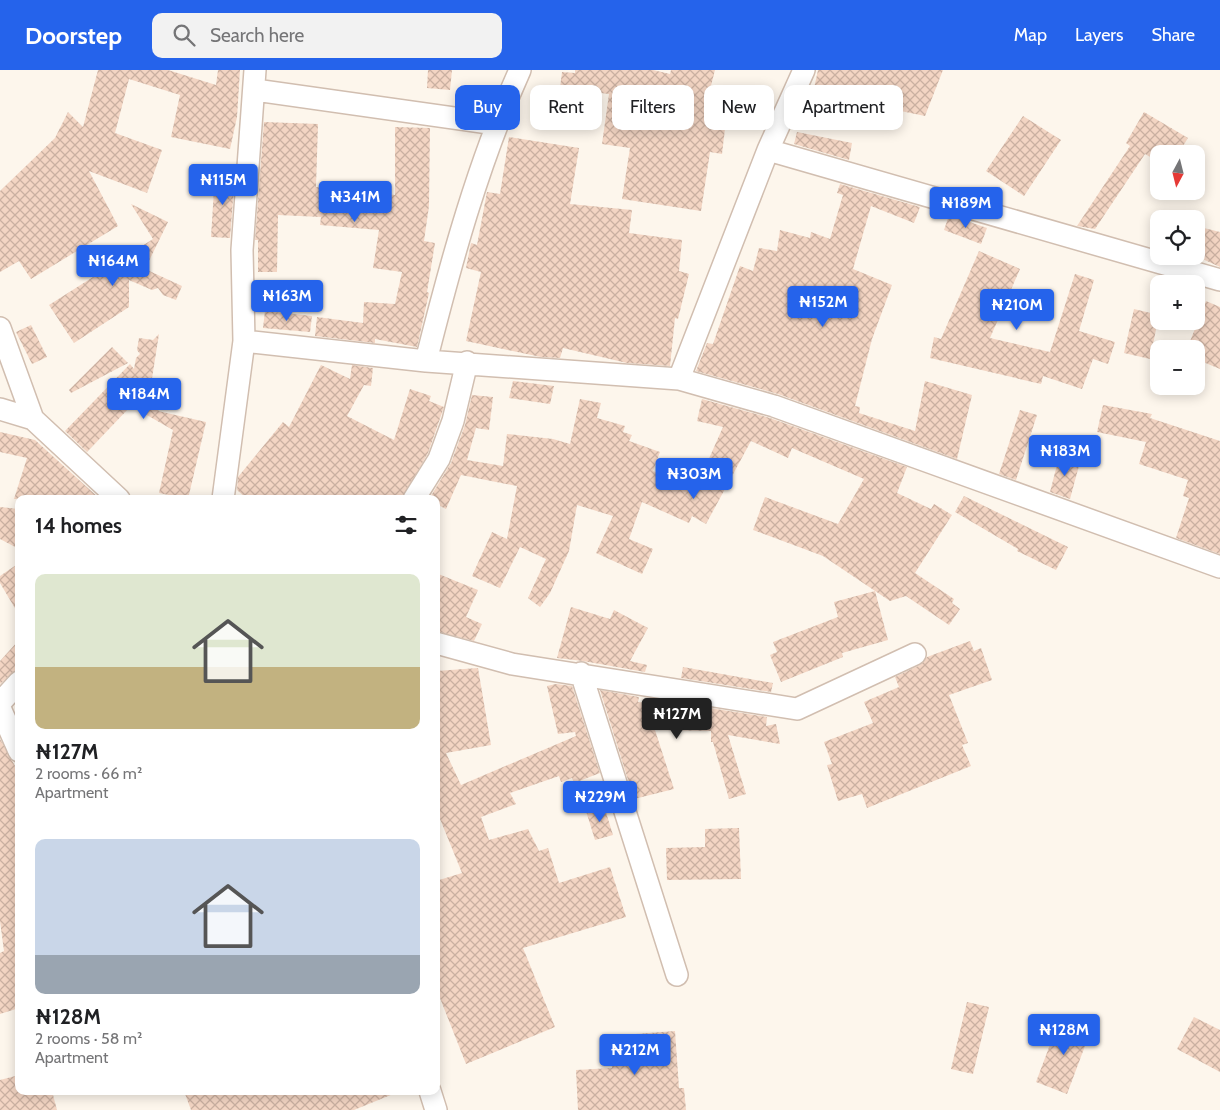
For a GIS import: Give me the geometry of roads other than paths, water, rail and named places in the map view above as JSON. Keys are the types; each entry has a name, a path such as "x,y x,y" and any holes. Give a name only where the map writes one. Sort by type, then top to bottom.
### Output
{"street":[{"path":"513,85 520,70"},
{"path":"679,379 768,150 804,70"},
{"path":"224,495 244,340 242,250 255,80 455,117"},
{"path":"426,361 450,264 494,130"},
{"path":"768,150 1220,280"},
{"path":"0,328 33,419"},
{"path":"244,340 426,361 467,362 679,379 774,406 1220,567"},
{"path":"416,495 439,459 453,421 467,362"},
{"path":"0,409 33,419 115,495"},
{"path":"440,644 512,664 797,709 915,654"},
{"path":"581,674 677,975"},
{"path":"0,703 15,686"},
{"path":"0,708 15,742"},
{"path":"431,1095 436,1110"}]}
